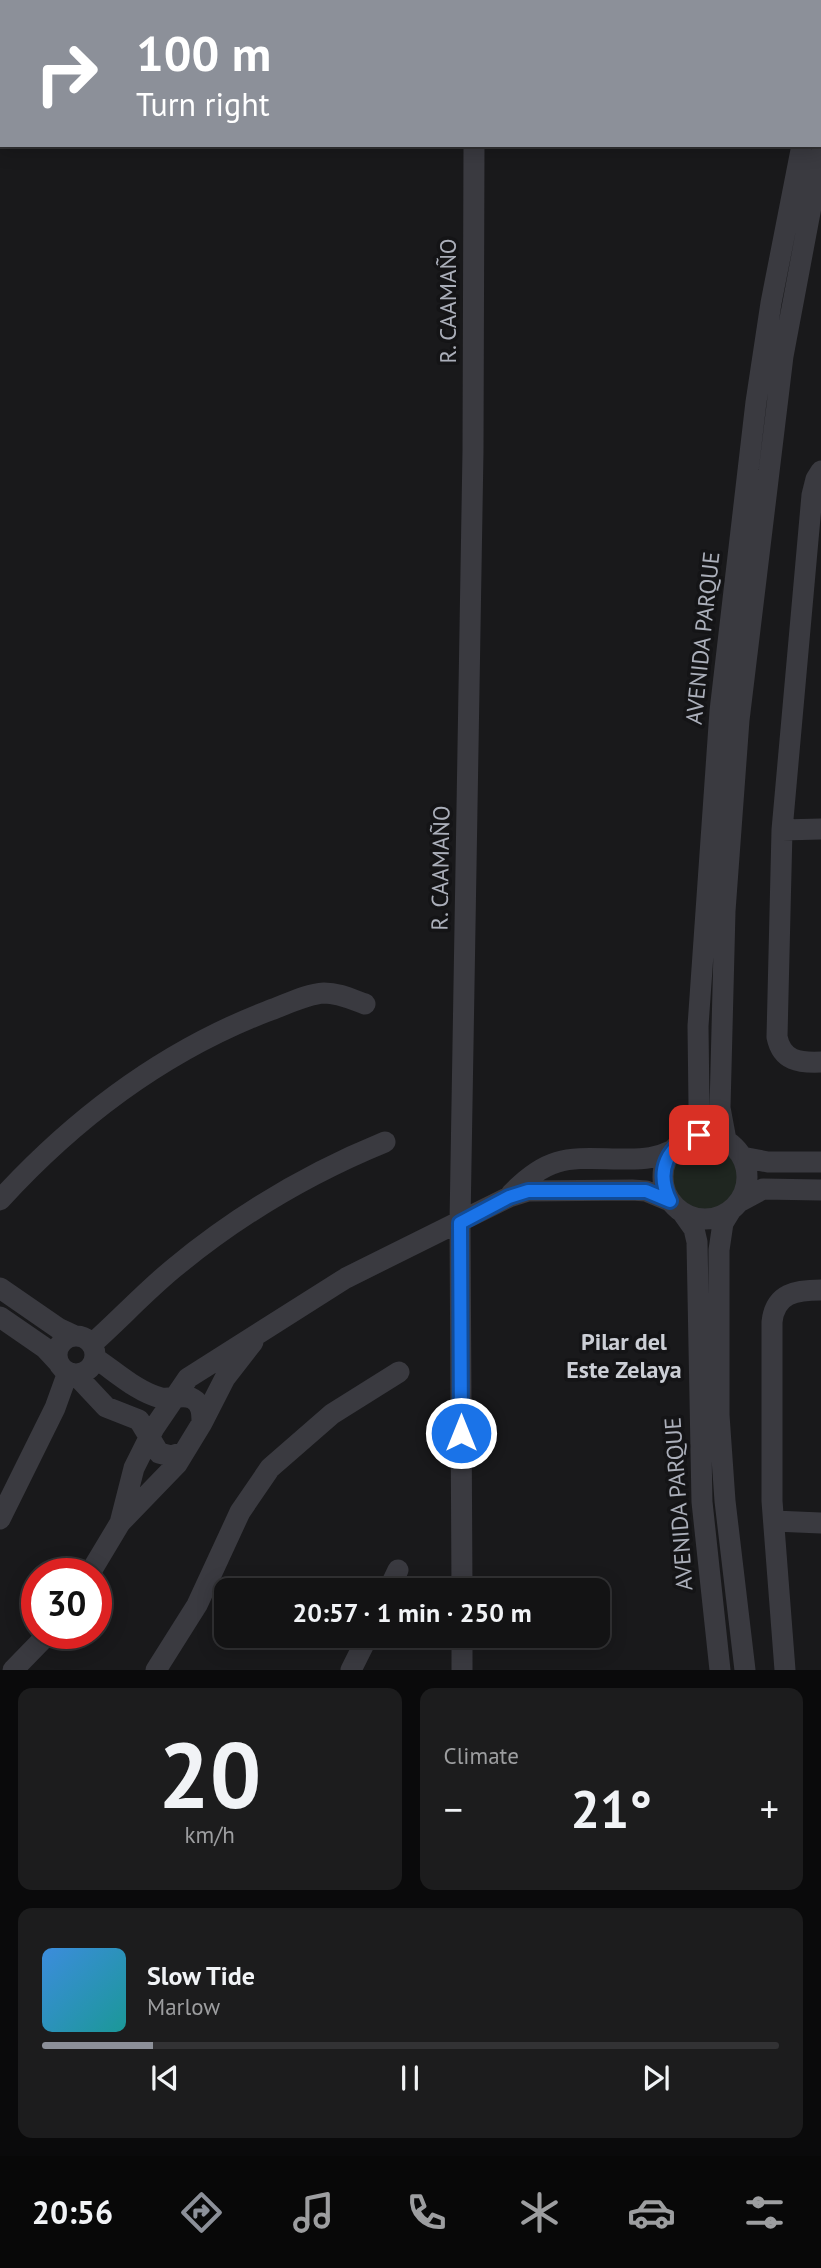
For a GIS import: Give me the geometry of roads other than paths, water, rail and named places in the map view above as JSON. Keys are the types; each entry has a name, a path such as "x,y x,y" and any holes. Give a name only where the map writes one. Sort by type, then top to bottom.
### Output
{"street":[{"name":"R. CAAMAÑO","path":"461,1578 460,1223 473,464 474,147"},
{"name":"AVENIDA PARQUE","path":"678,1145 698,1115 698,1026 720,712 742,511 771,303 802,147"},
{"name":"AVENIDA PARQUE","path":"726,1140 720,1108 725,911 739,720 783,356 821,154"},
{"path":"821,471 812,495 782,830 777,1037 782,1052 788,1057 796,1061 821,1062"},
{"path":"782,830 821,829"},
{"path":"0,1200 44,1154 92,1112 156,1068 208,1038 310,995 343,995 365,1004"},
{"path":"509,1197 532,1175 562,1159 645,1159 661,1156 699,1135 713,1135 726,1140 743,1157 747,1180 735,1206"},
{"path":"70,1371 90,1368 89,1347 175,1267 229,1226 329,1164 385,1142"},
{"path":"676,1207 664,1189 662,1176 665,1163 678,1145"},
{"path":"798,1162 821,1146"},
{"path":"743,1157 773,1162 821,1162"},
{"path":"595,1190 588,1180 589,1171 598,1159"},
{"path":"773,1162 773,1188"},
{"path":"184,1452 171,1456 159,1453 152,1432 132,1408 70,1371 59,1345 89,1347 123,1361 157,1381 176,1382 188,1378 379,1259 460,1223 509,1197 528,1191 646,1191 693,1218 706,1219 719,1217 751,1194 773,1188 821,1190"},
{"path":"797,1189 821,1202"},
{"name":"AVENIDA PARQUE","path":"735,1206 723,1223 719,1250 719,1415 727,1515 745,1670"},
{"name":"AVENIDA PARQUE","path":"676,1207 694,1229 696,1242 702,1502 720,1670"},
{"path":"0,1288 89,1347 144,1390 159,1397 183,1396 196,1400 201,1409 202,1423"},
{"path":"785,1670 774,1521 773,1312 787,1294 821,1290"},
{"path":"0,1317 45,1348 106,1407 139,1420 152,1432"},
{"path":"99,1558 120,1523 170,1473 202,1423 225,1378 262,1330"},
{"path":"0,1519 55,1408 70,1371"},
{"path":"156,1670 197,1605 240,1512 270,1468 332,1414 400,1372"},
{"path":"120,1523 134,1468 172,1398 188,1378"},
{"path":"132,1408 144,1390"},
{"path":"774,1521 821,1523"},
{"path":"394,1578 398,1570"},
{"path":"351,1670 362,1648"},
{"path":"462,1648 462,1670"},
{"path":"13,1670 33,1649"}],"district":[{"name":"Pilar del Este Zelaya","path":"624,1355"}]}
